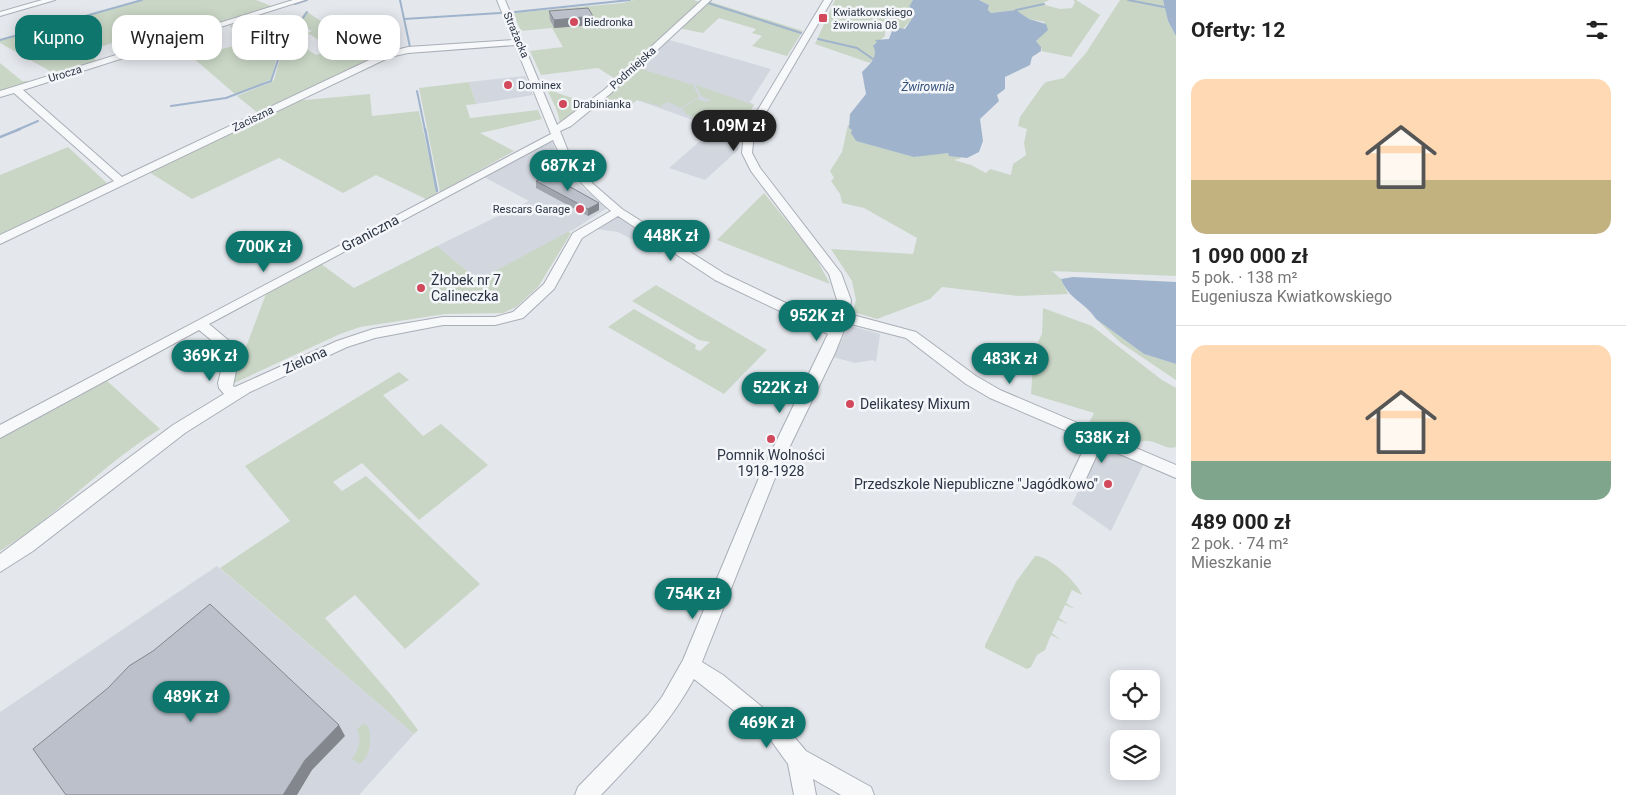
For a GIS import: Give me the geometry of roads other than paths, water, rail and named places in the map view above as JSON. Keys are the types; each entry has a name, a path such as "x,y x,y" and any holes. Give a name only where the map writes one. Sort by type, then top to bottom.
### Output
{"street":[{"path":"0,14 51,0"},
{"name":"Urocza","path":"0,94 301,0"},
{"name":"Strażacka","path":"501,0 564,153 581,177 618,210 720,277 839,325 911,335 971,380 995,394 1176,472"},
{"name":"Podmiejska","path":"556,133 600,98 707,0"},
{"path":"586,795 655,722 669,704 691,666 768,472 839,325 844,300 835,273 749,160 746,148 753,124 828,0"},
{"name":"Zaciszna","path":"0,240 387,55 408,50 519,42"},
{"path":"16,89 121,182"},
{"name":"Graniczna","path":"0,432 556,133"},
{"name":"Zielona","path":"0,564 27,546 179,428 234,394 342,344 372,334 443,321 495,321 518,315 549,286 577,236 618,210"},
{"path":"200,324 233,350 234,358 224,383 226,388 234,394"},
{"path":"1078,478 1097,437"},
{"path":"691,666 716,682 777,732 798,759 863,795"},
{"path":"798,759 805,795"}],"water":[{"name":"Żwirownia","path":"913,0 979,0 989,5 988,10 991,13 1016,10 1029,19 1046,24 1048,30 1036,41 1041,47 1041,51 1032,57 1030,65 1005,77 1005,89 997,95 999,101 980,119 983,141 979,152 967,158 949,156 948,153 914,157 856,141 851,133 852,130 849,128 850,114 866,94 862,72 874,57 875,50 873,46 877,42 875,40 889,39 892,31 890,28 874,23 905,29 915,14 909,7"},
{"path":"1163,0 1176,0 1176,36 1168,21"},
{"path":"1073,277 1176,282 1176,364 1144,354 1096,319 1087,308 1073,297 1061,279"}],"waterway":[{"path":"0,40 142,0"},
{"path":"295,4 307,0"},
{"path":"400,0 404,19"},
{"path":"515,12 630,0"},
{"path":"1128,0 1164,7"},
{"path":"708,3 801,33"},
{"path":"1016,10 1044,4"},
{"path":"171,106 226,98 271,81 282,48 307,12"},
{"path":"404,19 500,13"},
{"path":"404,19 410,47"},
{"path":"818,39 857,48 873,59"},
{"path":"417,91 425,130"},
{"path":"17,130 38,121"},
{"path":"0,137 20,129"},
{"path":"425,129 437,191"}],"place":[{"name":"Kwiatkowskiego żwirownia 08","path":"823,18"},
{"name":"Biedronka","path":"574,22"},
{"name":"Dominex","path":"508,85"},
{"name":"Drabinianka","path":"563,104"},
{"name":"Rescars Garage","path":"580,209"},
{"name":"Żłobek nr 7 Calineczka","path":"421,288"},
{"name":"Delikatesy Mixum","path":"850,404"},
{"name":"Pomnik Wolności 1918-1928","path":"771,439"},
{"name":"Przedszkole Niepubliczne \"Jagódkowo\"","path":"1108,484"}]}
